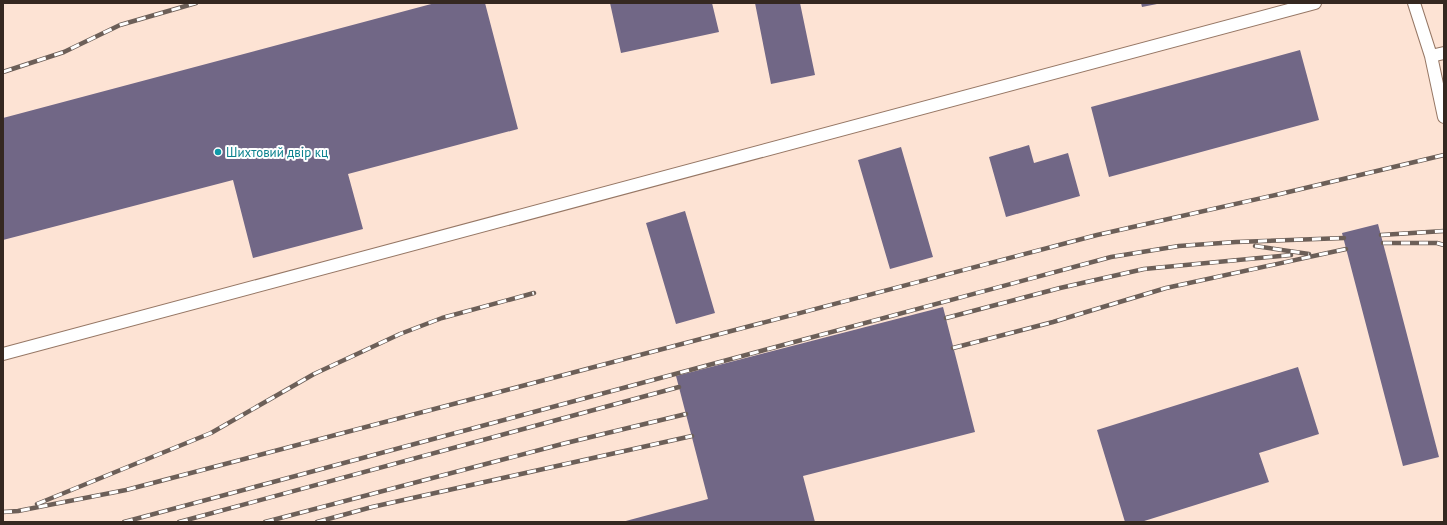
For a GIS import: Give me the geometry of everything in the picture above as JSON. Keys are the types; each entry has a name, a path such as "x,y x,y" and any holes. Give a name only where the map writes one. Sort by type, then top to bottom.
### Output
{"lane":[{"path":"3,354 1315,3"},
{"path":"1414,3 1431,56 1444,117"},
{"path":"1431,56 1444,53"}],"shaded area":[{"path":"3,3 1444,3 1444,522 3,522"}],"building":[{"name":"Шихтовий двір кц","path":"435,3 485,3 518,129 348,174 363,229 253,258 233,180 3,240 3,118"},
{"path":"610,3 712,3 719,32 621,53"},
{"path":"755,3 800,3 815,75 771,84"},
{"path":"1141,3 1157,3 1157,4 1142,7"},
{"path":"1300,50 1319,120 1109,177 1091,107"},
{"path":"1029,145 1034,163 1068,153 1080,196 1006,217 989,157"},
{"path":"901,147 933,257 890,269 858,160"},
{"path":"685,211 715,313 676,324 646,223"},
{"path":"1378,224 1439,457 1403,466 1342,233"},
{"path":"943,307 975,432 803,476 815,522 622,522 708,499 676,376"},
{"path":"1298,367 1319,434 1259,453 1269,482 1141,522 1125,522 1097,430"}],"railway":[{"path":"3,72 64,52 120,25 196,3"},
{"path":"3,512 18,511 126,490 1097,235 1444,155"},
{"path":"1381,235 1444,231"},
{"path":"124,522 1111,257 1179,246 1236,242 1344,238"},
{"path":"1383,243 1437,243 1444,245"},
{"path":"1255,246 1309,254"},
{"path":"953,348 1053,322 1166,288 1346,249"},
{"path":"946,318 1060,288 1144,269 1291,255"},
{"path":"37,504 211,433 314,374 400,334 442,318 534,293"},
{"path":"179,522 679,387"},
{"path":"265,522 566,443 686,414"},
{"path":"317,522 372,507 692,436"}],"place":[{"name":"Шихтовий двір кц","path":"218,152"}]}
